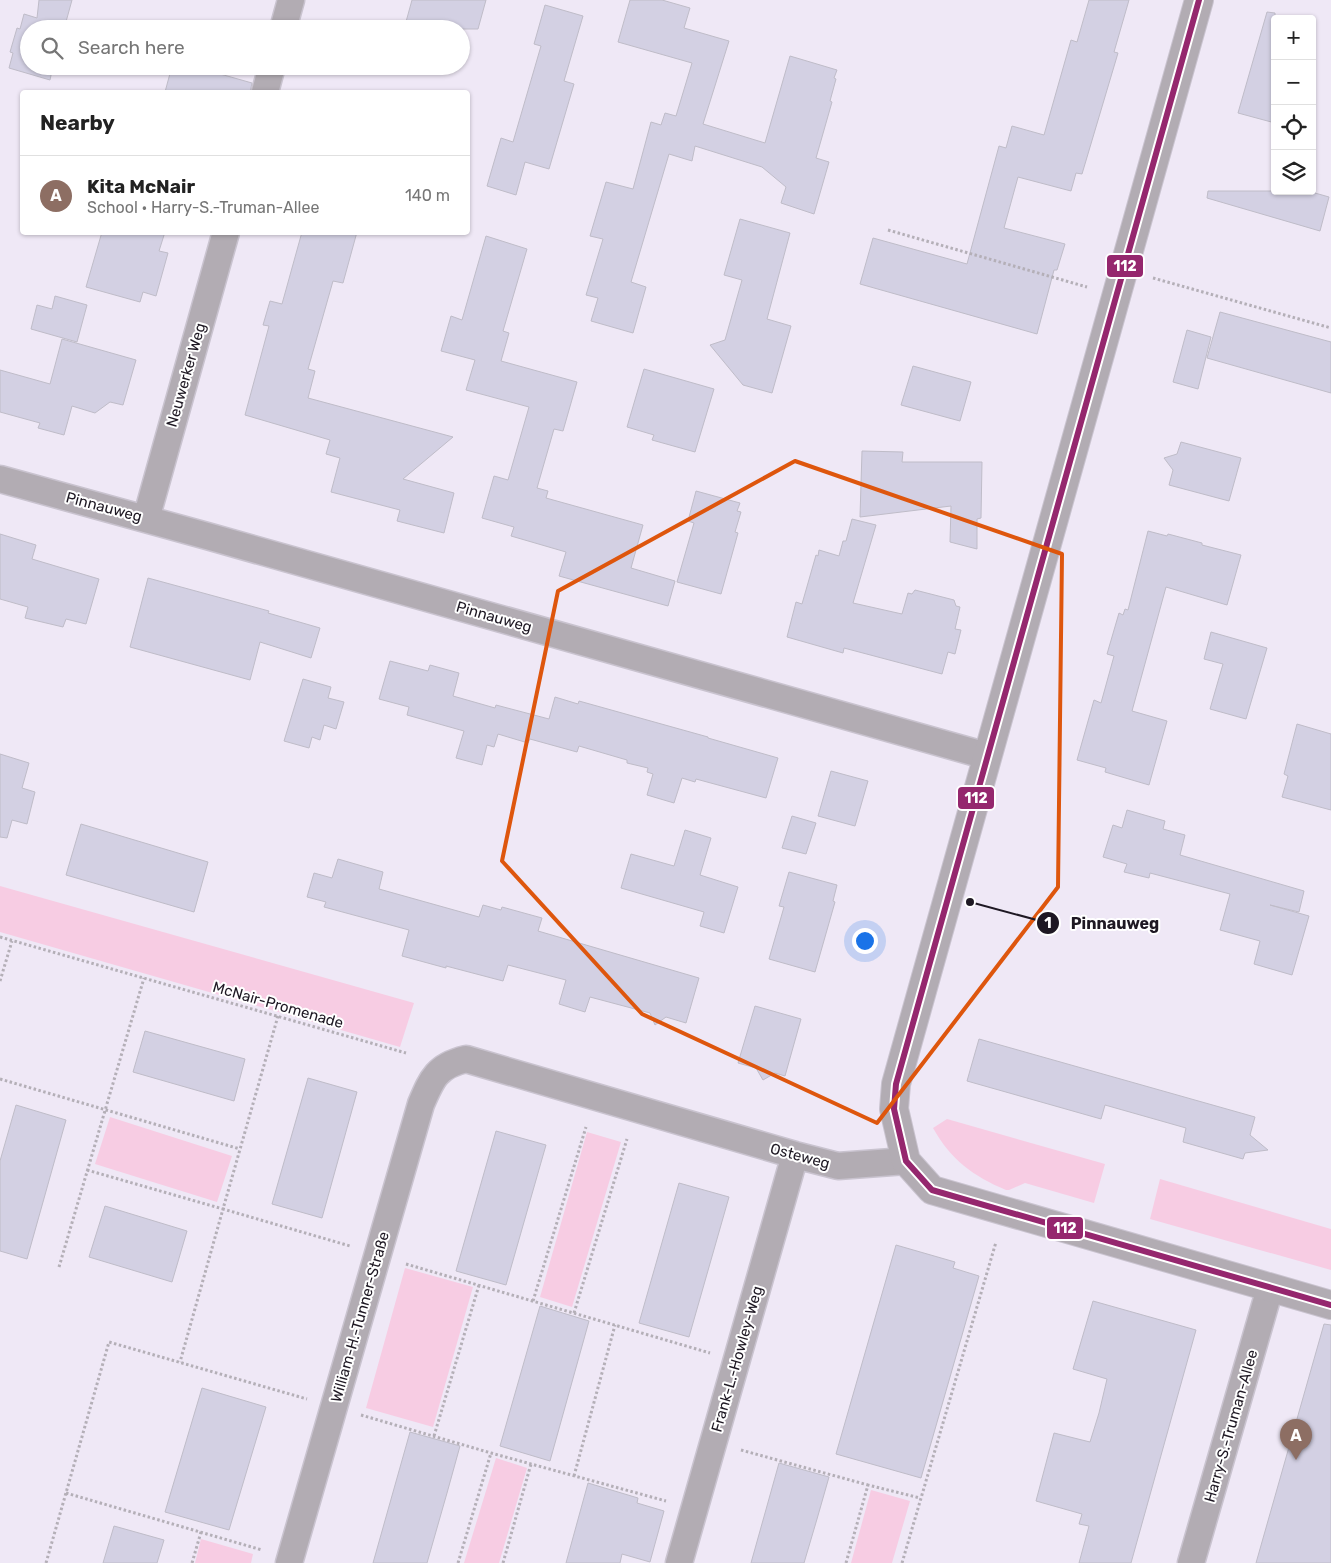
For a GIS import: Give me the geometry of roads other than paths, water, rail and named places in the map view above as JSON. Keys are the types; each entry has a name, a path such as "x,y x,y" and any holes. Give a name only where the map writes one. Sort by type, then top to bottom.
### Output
{"street":[{"path":"285,20 291,0"},
{"path":"1199,0 896,1084 894,1109 906,1161 932,1190 1331,1305"},
{"path":"266,90 270,75"},
{"name":"Neuwerker Weg","path":"146,519 225,235"},
{"name":"Pinnauweg","path":"0,479 987,756"},
{"name":"Osteweg","path":"436,1074 452,1062 466,1059 838,1166 906,1161"},
{"name":"William-H.-Tunner-Straße","path":"289,1563 421,1104 436,1074"},
{"name":"Frank-L.-Howley-Weg","path":"679,1563 795,1155"},
{"name":"Harry-S.-Truman-Allee","path":"1191,1563 1270,1288"}],"place":[{"name":"Pinnauweg","path":"970,902"},
{"name":"Kita McNair","path":"1296,1460"}]}
